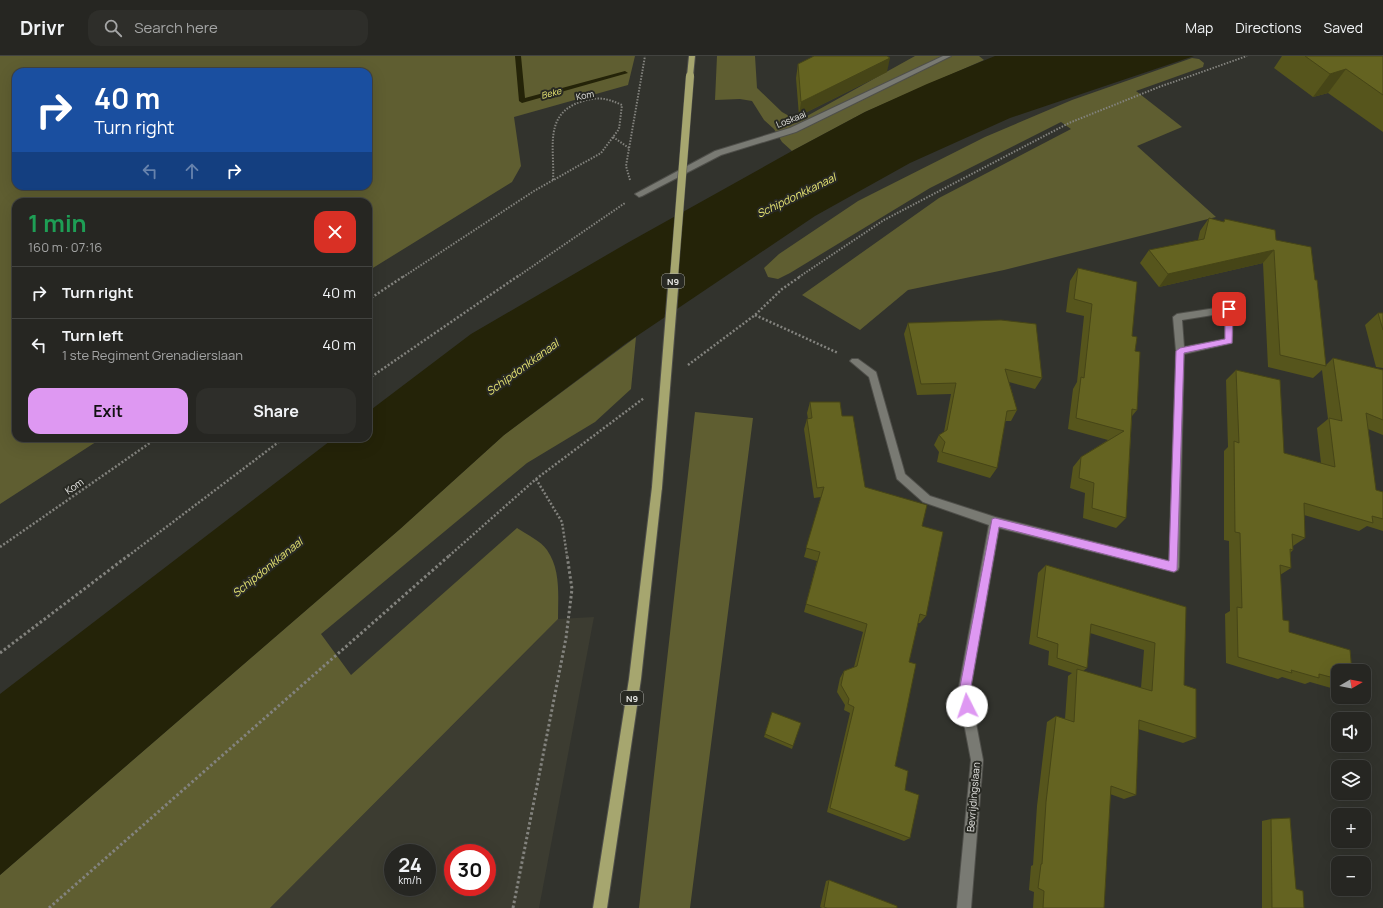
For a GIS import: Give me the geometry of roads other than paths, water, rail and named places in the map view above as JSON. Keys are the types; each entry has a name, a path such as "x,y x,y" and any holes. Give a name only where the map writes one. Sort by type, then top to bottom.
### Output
{"main road":[{"name":"N9","path":"600,908 635,679 656,487 692,56"}],"street":[{"name":"Loskaai","path":"639,194 718,152 793,130 948,56"},
{"path":"855,361 873,375 901,476 927,499 995,522 1174,567 1180,351 1177,317 1229,309 1229,341 1180,351"},
{"name":"Bevrijdingslaan","path":"964,908 977,760 964,692 995,522"}],"water":[{"name":"Schipdonkkanaal","path":"995,56 1194,56 1010,118 910,163 815,216 625,344 504,435 400,529 0,875 0,694 329,442 372,442 372,409 471,334 629,242 792,151 865,112"}],"waterway":[{"name":"Beke","path":"518,56 522,101 625,73"}]}
